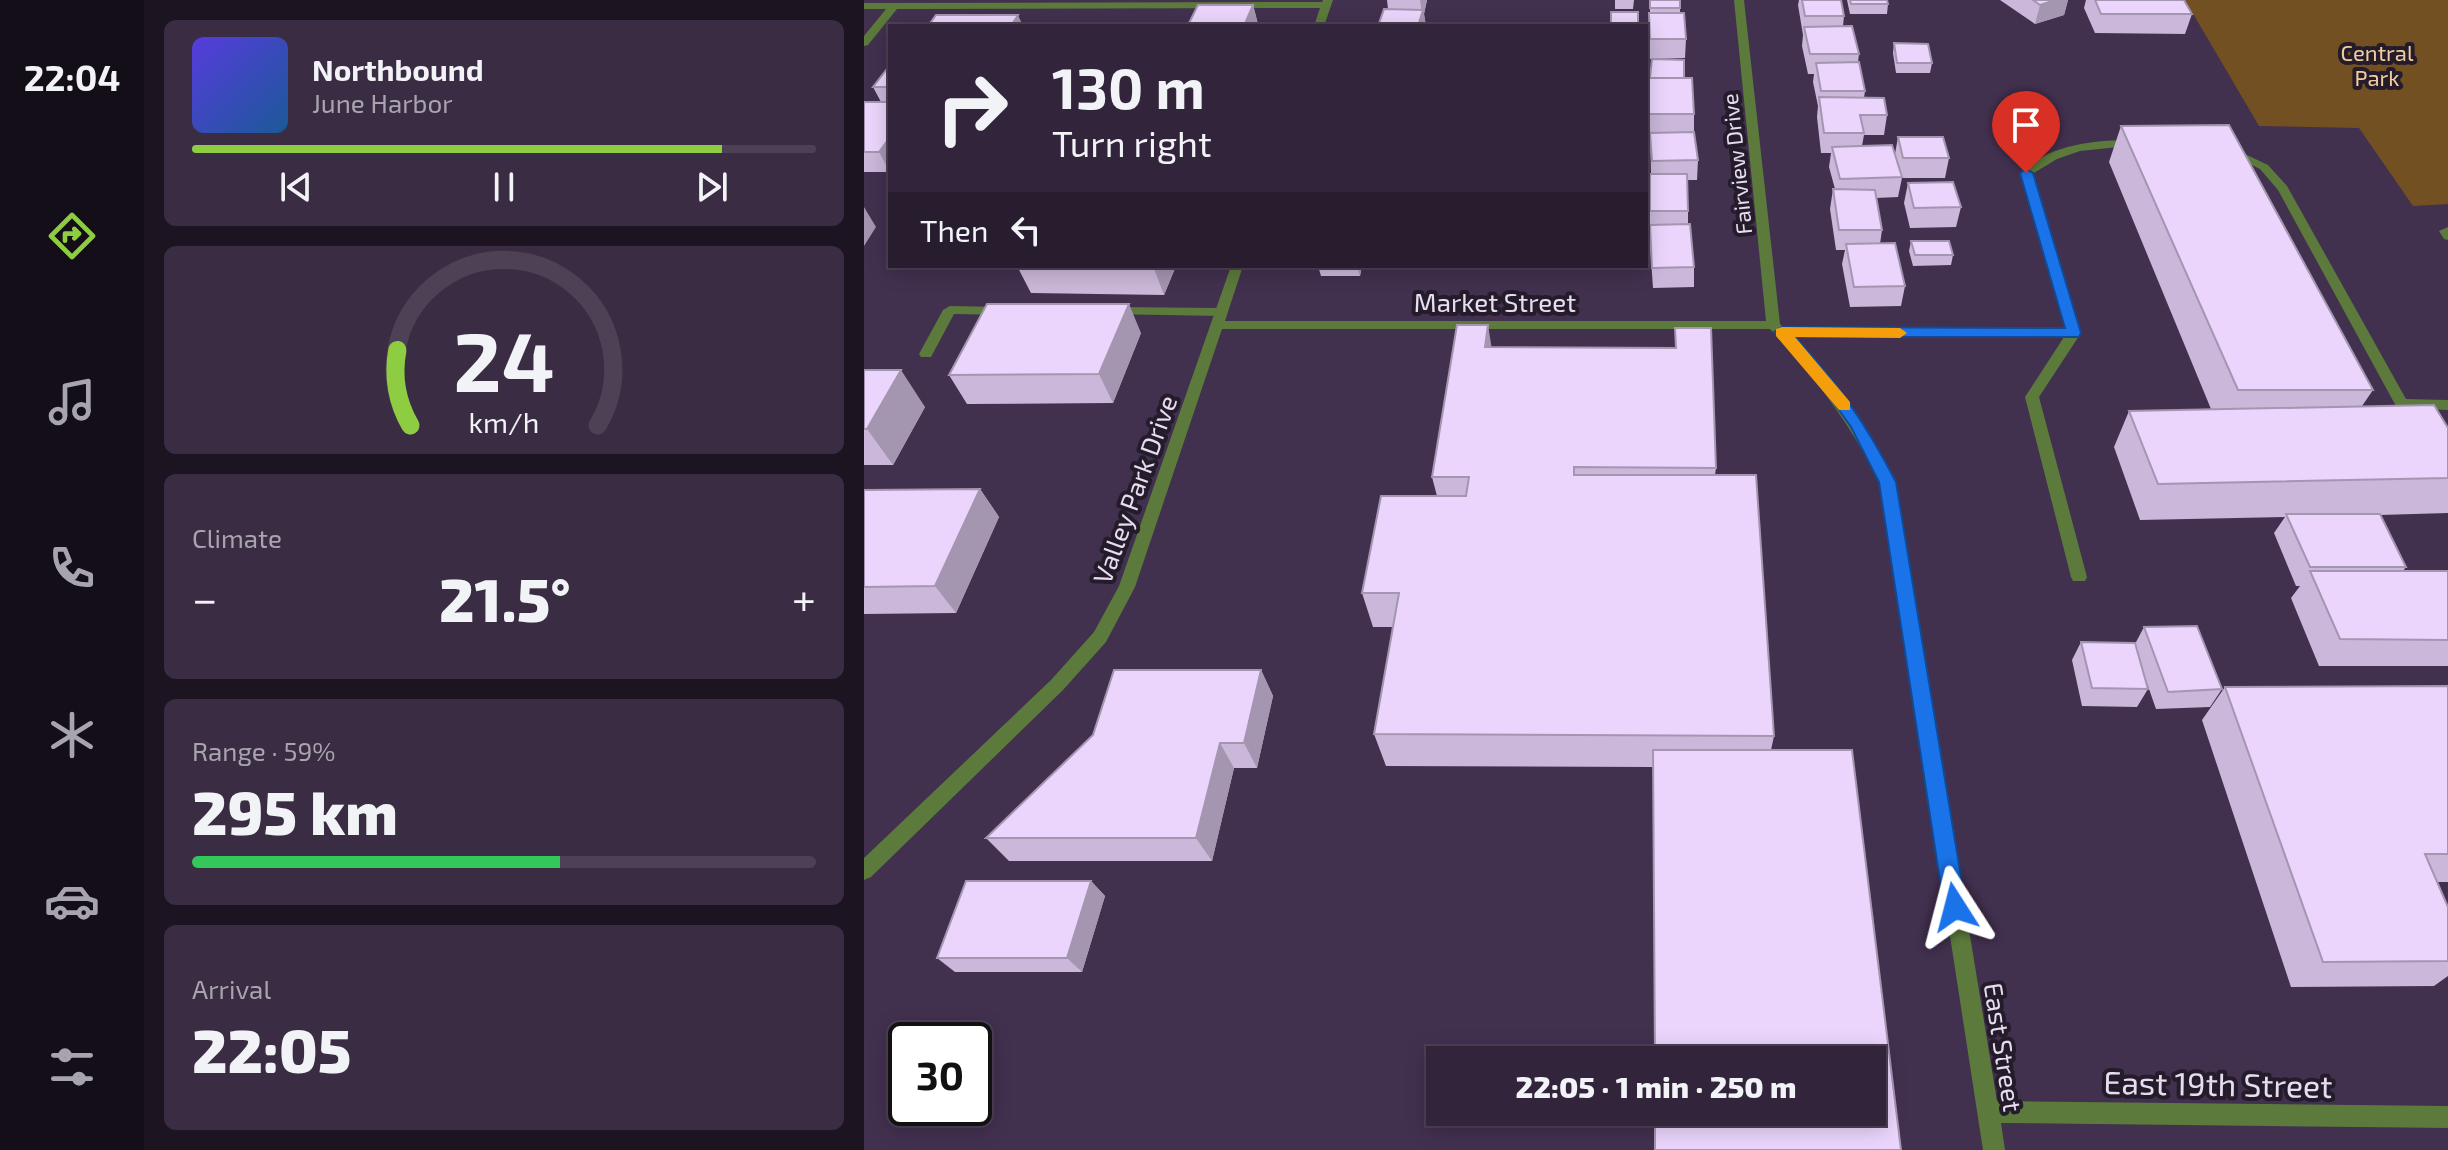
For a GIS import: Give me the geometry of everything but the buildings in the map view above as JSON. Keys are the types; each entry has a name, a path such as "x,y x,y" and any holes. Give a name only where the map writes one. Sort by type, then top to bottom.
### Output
{"street":[{"name":"Fairview Drive","path":"1739,0 1777,328"},
{"path":"864,6 1327,2 1320,24"},
{"path":"864,43 894,6"},
{"path":"2079,577 2032,397 2074,333 2026,173 2052,156 2087,143 2146,144"},
{"path":"2219,145 2264,167 2283,189 2402,404 2448,405"},
{"name":"Valley Park Drive","path":"864,871 1021,722 1100,637 1127,587 1236,268"},
{"path":"926,354 950,310 1013,311"},
{"name":"Market Street","path":"1091,311 1219,318 2074,333"},
{"name":"East Street","path":"1777,328 1824,378 1858,424 1888,482 1994,1150"},
{"name":"East 19th Street","path":"1988,1112 2448,1117"}],"green space":[{"name":"Central Park","path":"2185,0 2448,0 2448,204 2413,206 2359,128 2259,126"}],"slow traffic":[{"path":"1844,406 1824,378 1782,332 1900,333"}],"route":[{"path":"1955,907 1888,482 1858,424 1824,378 1782,332 2074,333 2026,173"}]}
